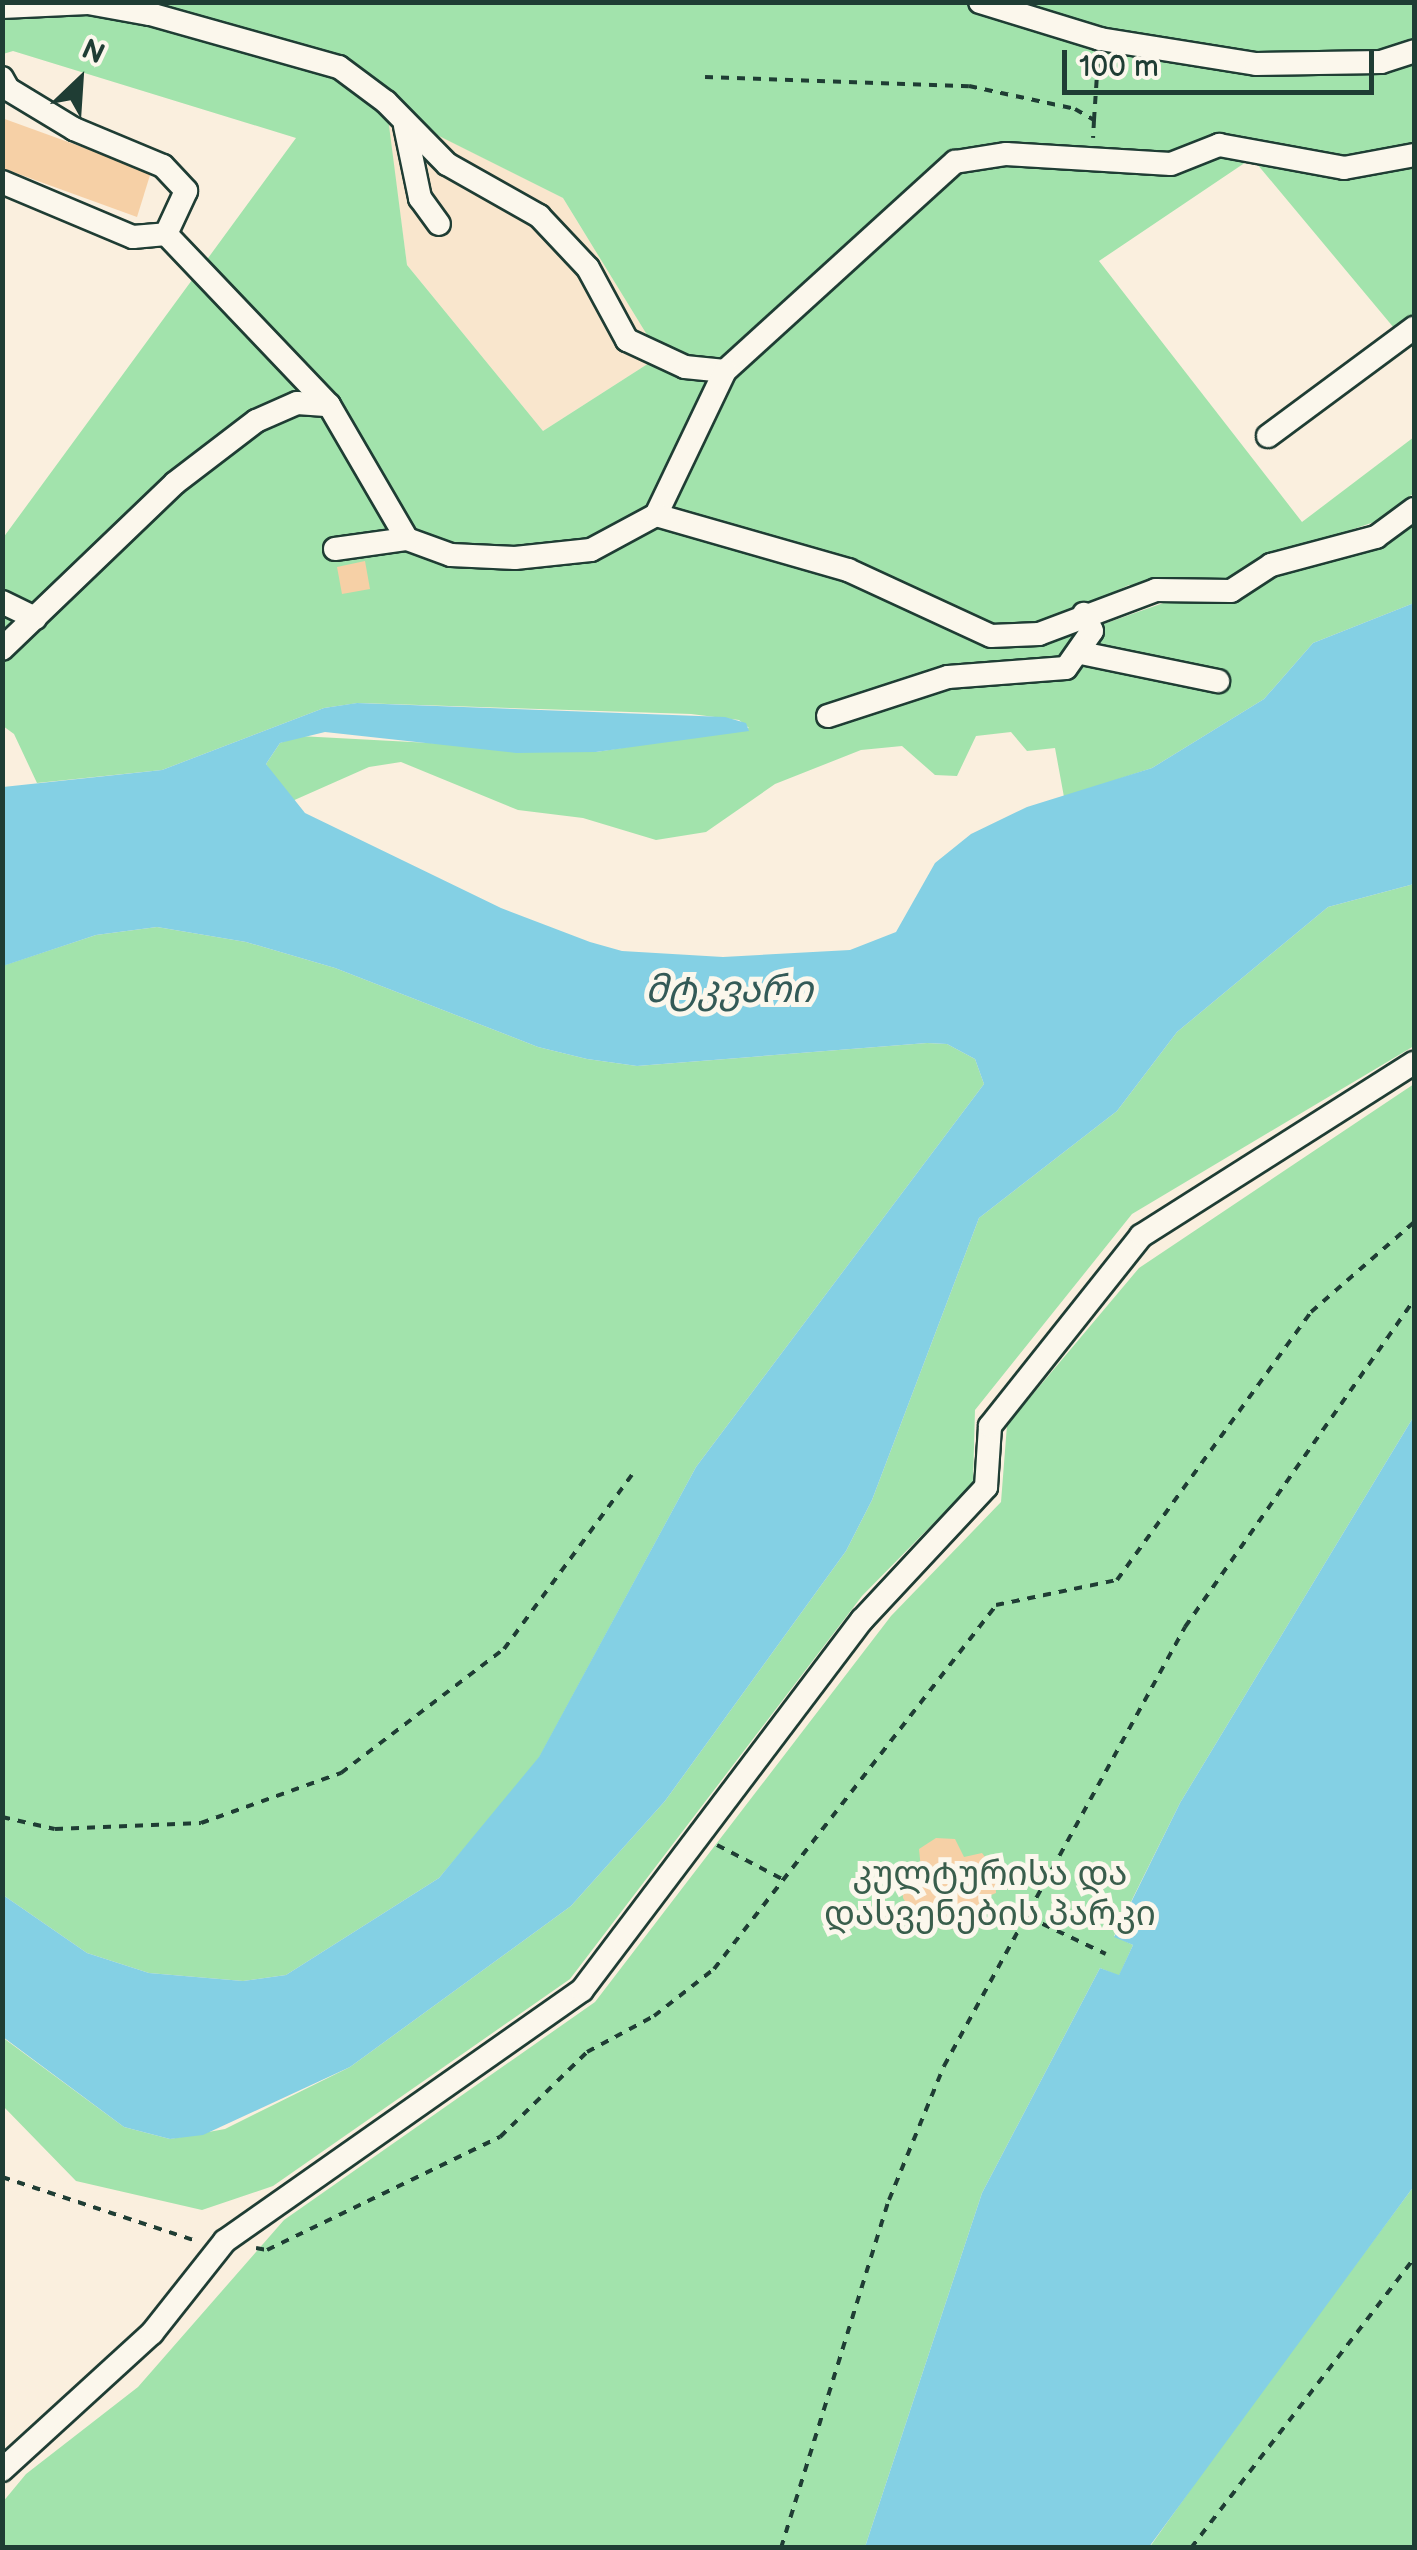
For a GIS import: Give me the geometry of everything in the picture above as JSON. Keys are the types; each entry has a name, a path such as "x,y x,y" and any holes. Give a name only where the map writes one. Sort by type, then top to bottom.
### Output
{"street":[{"path":"980,2 1100,39 1256,64 1382,62 1414,51"},
{"path":"2,8 88,4 150,14 340,68 386,102 405,126 447,164 539,216 588,268 626,340 684,367 725,371"},
{"path":"4,89 74,129 163,166 186,191 166,234"},
{"path":"405,126 420,198 439,224"},
{"path":"335,549 407,538 452,555 515,558 591,550 656,515 725,371 955,162 1006,154 1171,164 1219,146 1344,168 1414,155"},
{"path":"2,182 133,237 166,234"},
{"path":"166,234 329,405 407,538"},
{"path":"1268,436 1414,328"},
{"path":"2,650 175,482 256,421 297,403 329,405"},
{"path":"656,515 848,570 991,636 1039,634 1156,590 1231,591 1271,566 1376,537 1414,509"},
{"path":"2,602 34,618"},
{"path":"828,716 948,677 1066,668 1082,653 1092,631 1084,614"},
{"path":"1082,653 1218,681"},
{"path":"2,2470 152,2333 225,2241 582,1990 862,1620 986,1488 990,1426 1141,1236 1414,1063"}],"path":[{"path":"1093,158 1100,39"},
{"path":"704,76 969,86 1075,110 1094,120"},
{"path":"2,2176 192,2241 225,2241 267,2250 500,2137 588,2052 654,2016 714,1969 996,1605 1117,1580 1311,1312 1414,1222"},
{"path":"782,2548 889,2200 944,2066 1184,1627 1414,1300"},
{"path":"2,1817 55,1829 201,1823 340,1772 504,1649 632,1475"},
{"path":"700,1836 782,1879"},
{"path":"1028,1917 1106,1954"},
{"path":"1190,2548 1414,2258"}],"shaded area":[{"path":"386,109 563,198 660,356 543,431 407,265"}],"green space":[{"path":"2,3 1414,3 1414,318 1394,328 1252,158 1099,261 1302,522 1414,437 1414,493 1380,520 1272,557 1221,587 1129,585 1042,625 988,628 939,605 936,611 991,636 990,643 1041,646 1169,601 1230,598 1288,569 1380,547 1414,522 1414,603 1313,643 1264,699 1152,768 1064,797 1055,748 1027,751 1011,732 976,736 957,776 935,775 902,746 861,750 775,784 706,832 656,840 583,818 518,810 401,762 369,767 290,802 266,764 280,743 299,736 596,752 749,728 739,720 691,714 358,703 324,708 162,770 37,783 14,734 3,726 3,538 296,138 13,51 3,54","holes":["387,110 563,198 660,356 543,431 407,265"]},
{"path":"1414,884 1414,1046 1132,1214 975,1410 973,1483 862,1596 570,1979 273,2186 202,2210 76,2181 3,2106 2,2037 124,2127 170,2139 225,2129 350,2067 571,1906 665,1801 846,1551 872,1500 979,1218 1117,1111 1177,1032 1328,907"},
{"path":"157,927 246,942 335,968 538,1047 587,1059 637,1066 947,1044 975,1059 984,1084 696,1467 539,1758 502,1804 439,1878 286,1975 243,1981 149,1973 87,1953 3,1895 2,966 96,935"},
{"name":"კულტურისა და დასვენების პარკი","path":"1414,1084 1414,1416 1180,1803 1114,1936 1133,1945 1119,1976 1100,1968 982,2193 865,2547 3,2547 2,2503 26,2474 138,2387 284,2220 595,2002 891,1616 1001,1502 1007,1425 1139,1268"},
{"path":"1414,2186 1414,2547 1149,2548 1237,2424"}],"water":[{"name":"მტკვარი","path":"1414,603 1414,884 1328,907 1177,1032 1117,1111 979,1218 872,1500 846,1551 665,1801 571,1906 350,2067 203,2135 170,2139 124,2127 3,2037 3,1895 87,1953 149,1973 243,1981 286,1975 439,1878 539,1757 696,1467 984,1084 975,1059 947,1044 637,1066 587,1059 538,1047 335,968 246,942 157,927 96,935 3,966 3,787 162,770 324,708 357,703 725,717 746,723 749,731 596,752 516,753 325,732 280,743 266,764 305,813 501,908 590,942 622,951 723,957 850,950 896,932 935,863 971,834 1027,807 1152,768 1264,699 1313,643"},
{"path":"1414,1416 1414,2186 1149,2547 865,2547 982,2193 1100,1968 1119,1975 1133,1945 1114,1937 1180,1803"}],"building":[{"path":"2,118 151,172 137,217 2,168"},
{"path":"365,561 370,589 342,594 337,567"},
{"path":"936,1838 955,1839 964,1857 982,1853 995,1870 996,1893 979,1900 980,1921 959,1930 936,1925 932,1909 912,1912 903,1898 902,1879 921,1869 919,1849"}]}
